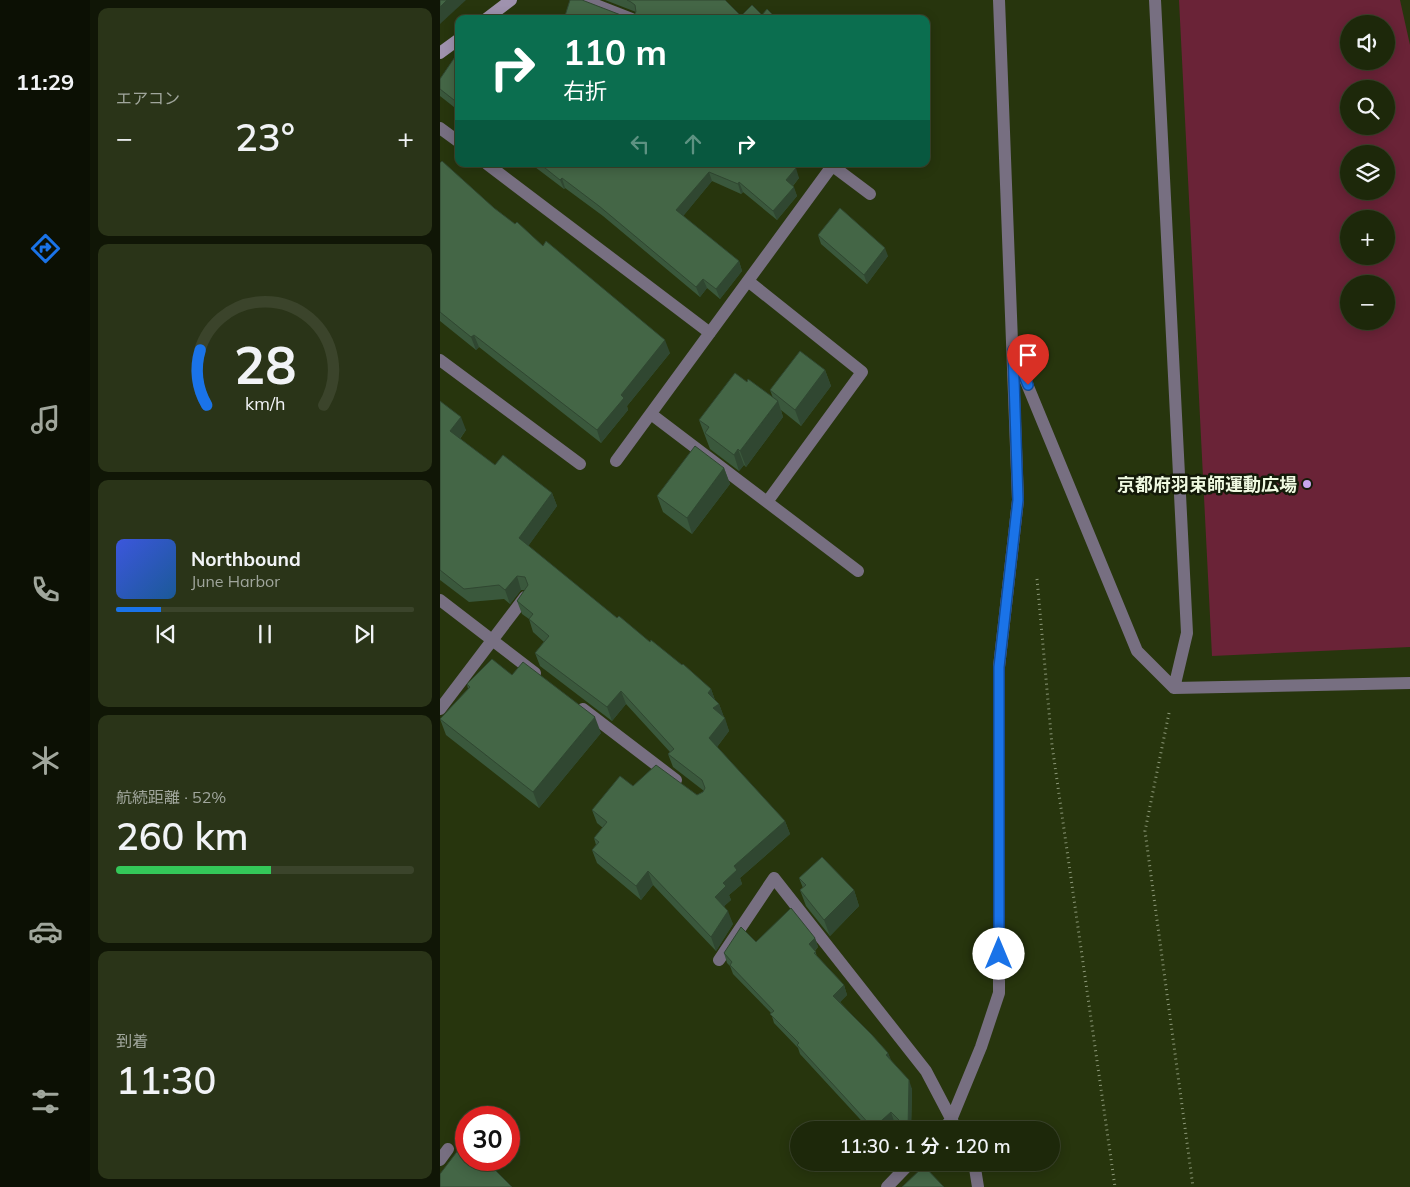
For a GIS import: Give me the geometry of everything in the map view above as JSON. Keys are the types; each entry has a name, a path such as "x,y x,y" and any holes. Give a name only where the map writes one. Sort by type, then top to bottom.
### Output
{"main road":[{"path":"491,15 511,0"},
{"path":"440,53 455,42"}],"street":[{"path":"583,0 622,15"},
{"path":"955,1121 998,993 999,667 1018,500 998,0"},
{"path":"1155,0 1188,633 1174,688"},
{"path":"440,128 455,139"},
{"path":"491,167 710,332"},
{"path":"616,461 830,167"},
{"path":"834,167 870,194"},
{"path":"748,281 862,372 767,502"},
{"path":"1013,350 1137,652 1174,688 1410,683"},
{"path":"440,360 580,464"},
{"path":"651,414 858,571"},
{"path":"440,709 525,597"},
{"path":"440,600 547,682"},
{"path":"570,699 687,788"},
{"path":"719,960 774,878 926,1071 952,1121"},
{"path":"440,1160 448,1149"},
{"path":"887,1187 902,1171"},
{"path":"975,1171 978,1187"}],"path":[{"path":"1036,577 1052,745 1114,1187"},
{"path":"1174,688 1145,831 1193,1187"}],"shaded area":[{"name":"京都府羽束師運動広場","path":"1179,0 1400,0 1410,45 1410,647 1212,656"}],"building":[{"path":"440,0 447,0 440,7"},
{"path":"570,0 582,0 621,15 565,15"},
{"path":"627,0 725,0 740,15 634,15 636,12 635,5"},
{"path":"752,5 762,15 742,15"},
{"path":"767,9 773,15 762,15"},
{"path":"455,57 455,101 440,89 440,79"},
{"path":"442,161 494,208 515,224 517,222 543,246 546,241 665,340 621,395 624,398 597,430 474,335 471,337 440,312 440,163"},
{"path":"544,167 796,168 786,180 794,187 773,211 739,182 738,184 709,172 676,210 739,261 716,289 703,279 696,287 599,206 562,178 560,180"},
{"path":"840,208 885,248 864,275 818,235"},
{"path":"800,351 825,370 795,410 770,390"},
{"path":"735,373 747,382 748,379 778,401 740,451 738,449 734,455 705,433 709,427 699,420"},
{"path":"440,401 461,417 450,431 495,465 503,455 552,493 519,538 617,618 619,616 650,642 651,640 683,664 711,689 708,693 719,704 713,708 725,718 709,738 785,821 734,866 737,870 723,883 726,886 715,897 728,911 711,937 648,871 636,886 592,850 599,842 594,838 607,822 592,810 620,776 633,786 656,765 697,795 703,792 705,788 702,780 668,754 674,749 621,691 607,707 535,653 549,636 529,619 533,614 517,601 528,585 525,577 517,576 505,590 499,585 464,589 440,570"},
{"path":"695,446 724,468 687,518 657,496"},
{"path":"492,659 512,675 523,662 595,717 533,792 440,719 470,687 467,684"},
{"path":"822,857 854,890 824,920 800,890 806,885 799,878"},
{"path":"791,908 815,938 809,944 816,952 814,953 844,985 833,996 872,1035 888,1053 886,1055 909,1080 908,1121 900,1121 891,1112 881,1121 867,1121 797,1045 799,1043 770,1014 774,1011 730,965 732,962 724,953 741,927 756,942"},
{"path":"455,1154 455,1171 496,1171 512,1187 440,1187 440,1174"},
{"path":"919,1171 929,1171 944,1187 902,1187"}],"place":[{"name":"京都府羽束師運動広場","path":"1307,484"}],"route":[{"path":"999,954 999,667 1018,500 1013,350 1028,385"}]}
